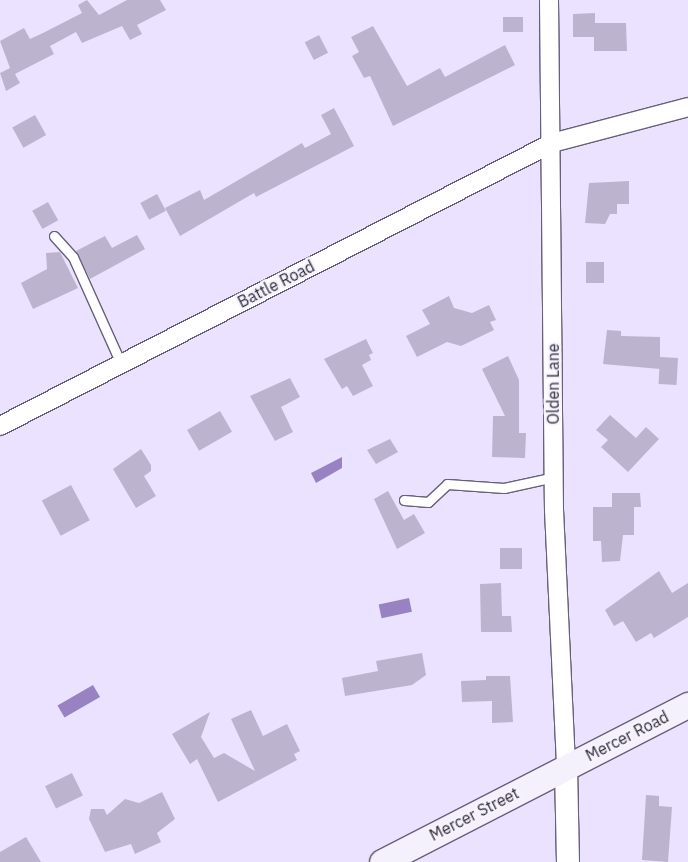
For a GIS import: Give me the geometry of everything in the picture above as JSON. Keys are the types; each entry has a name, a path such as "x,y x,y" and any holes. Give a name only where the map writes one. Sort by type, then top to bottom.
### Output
{"main road":[{"name":"Mercer Road","path":"566,767 688,705"},
{"name":"Mercer Street","path":"382,862 566,767"}],"street":[{"name":"Olden Lane","path":"549,0 552,143 554,477 566,767"},
{"name":"Battle Road","path":"0,426 552,143 688,107"},
{"path":"566,767 568,862"}],"lane":[{"path":"54,236 73,257 121,364"},
{"path":"404,500 428,502 447,484 504,488 554,477"}],"shaded area":[{"path":"342,457 342,468 316,483 311,473"},
{"path":"409,598 412,612 382,618 379,604"},
{"path":"93,685 100,697 64,718 57,706"}],"building":[{"path":"87,0 99,15 127,0 160,0 166,10 137,25 142,34 130,40 122,26 82,43 76,32 50,46 54,54 15,74 20,83 6,91 0,73 10,68 0,41 24,28 30,39 43,33 82,13 78,5"},
{"path":"595,13 595,23 626,23 627,51 594,51 594,37 573,37 573,14"},
{"path":"503,17 523,17 523,32 503,32"},
{"path":"373,26 407,86 440,68 445,77 505,45 515,65 393,126 370,76 364,78 352,56 359,52 351,37"},
{"path":"319,35 328,53 314,60 305,42"},
{"path":"334,108 354,146 256,197 254,193 180,236 165,208 200,190 204,200 302,143 305,148 331,134 321,115"},
{"path":"35,115 46,135 23,148 12,128"},
{"path":"629,181 629,204 617,204 617,214 610,214 605,224 585,223 589,183"},
{"path":"157,194 166,211 149,220 140,203"},
{"path":"48,202 58,220 42,229 32,211"},
{"path":"137,235 145,249 90,279 76,251 105,236 112,248"},
{"path":"60,252 78,288 33,309 21,283 47,269 46,253"},
{"path":"586,262 604,262 604,283 586,283"},
{"path":"449,296 454,308 472,313 489,305 496,320 490,322 494,330 461,346 447,342 417,357 406,336 430,324 422,310"},
{"path":"607,330 621,331 621,336 660,337 660,369 603,364"},
{"path":"366,339 373,353 369,355 371,360 362,365 373,386 353,396 347,386 342,389 324,359"},
{"path":"508,356 519,380 519,433 526,433 525,458 492,457 493,416 505,416 482,369"},
{"path":"660,357 678,358 677,385 659,384"},
{"path":"290,378 300,397 281,407 293,432 275,441 250,396"},
{"path":"220,411 232,432 199,451 187,430"},
{"path":"610,415 636,438 646,427 659,439 628,472 601,447 608,440 596,430"},
{"path":"390,439 398,452 376,464 367,450"},
{"path":"141,449 151,465 151,471 144,476 156,496 136,508 113,469"},
{"path":"71,485 90,520 61,536 42,500"},
{"path":"388,491 404,520 414,514 425,533 397,549 374,499"},
{"path":"612,493 640,493 641,507 634,507 634,535 623,535 620,561 602,562 601,541 593,541 593,507 612,507"},
{"path":"500,548 522,548 522,569 500,569"},
{"path":"659,571 672,593 688,583 688,617 654,638 651,633 636,642 623,621 614,626 605,610"},
{"path":"501,583 502,616 511,616 512,632 481,632 480,584"},
{"path":"422,653 426,675 412,685 345,696 342,678 378,671 376,661"},
{"path":"486,676 510,676 513,722 492,723 492,701 462,702 461,681 486,680"},
{"path":"251,710 263,736 287,724 300,751 294,754 297,760 218,802 197,759 190,764 172,734 210,712 201,737 214,758 224,753 255,771 231,719"},
{"path":"72,773 83,795 56,809 45,786"},
{"path":"162,792 175,819 157,833 161,842 135,854 131,844 105,852 89,819 91,809 104,809 107,815 125,799 139,803"},
{"path":"646,795 659,796 659,806 672,807 668,862 642,860"},
{"path":"26,837 41,862 0,862 0,852"}]}
